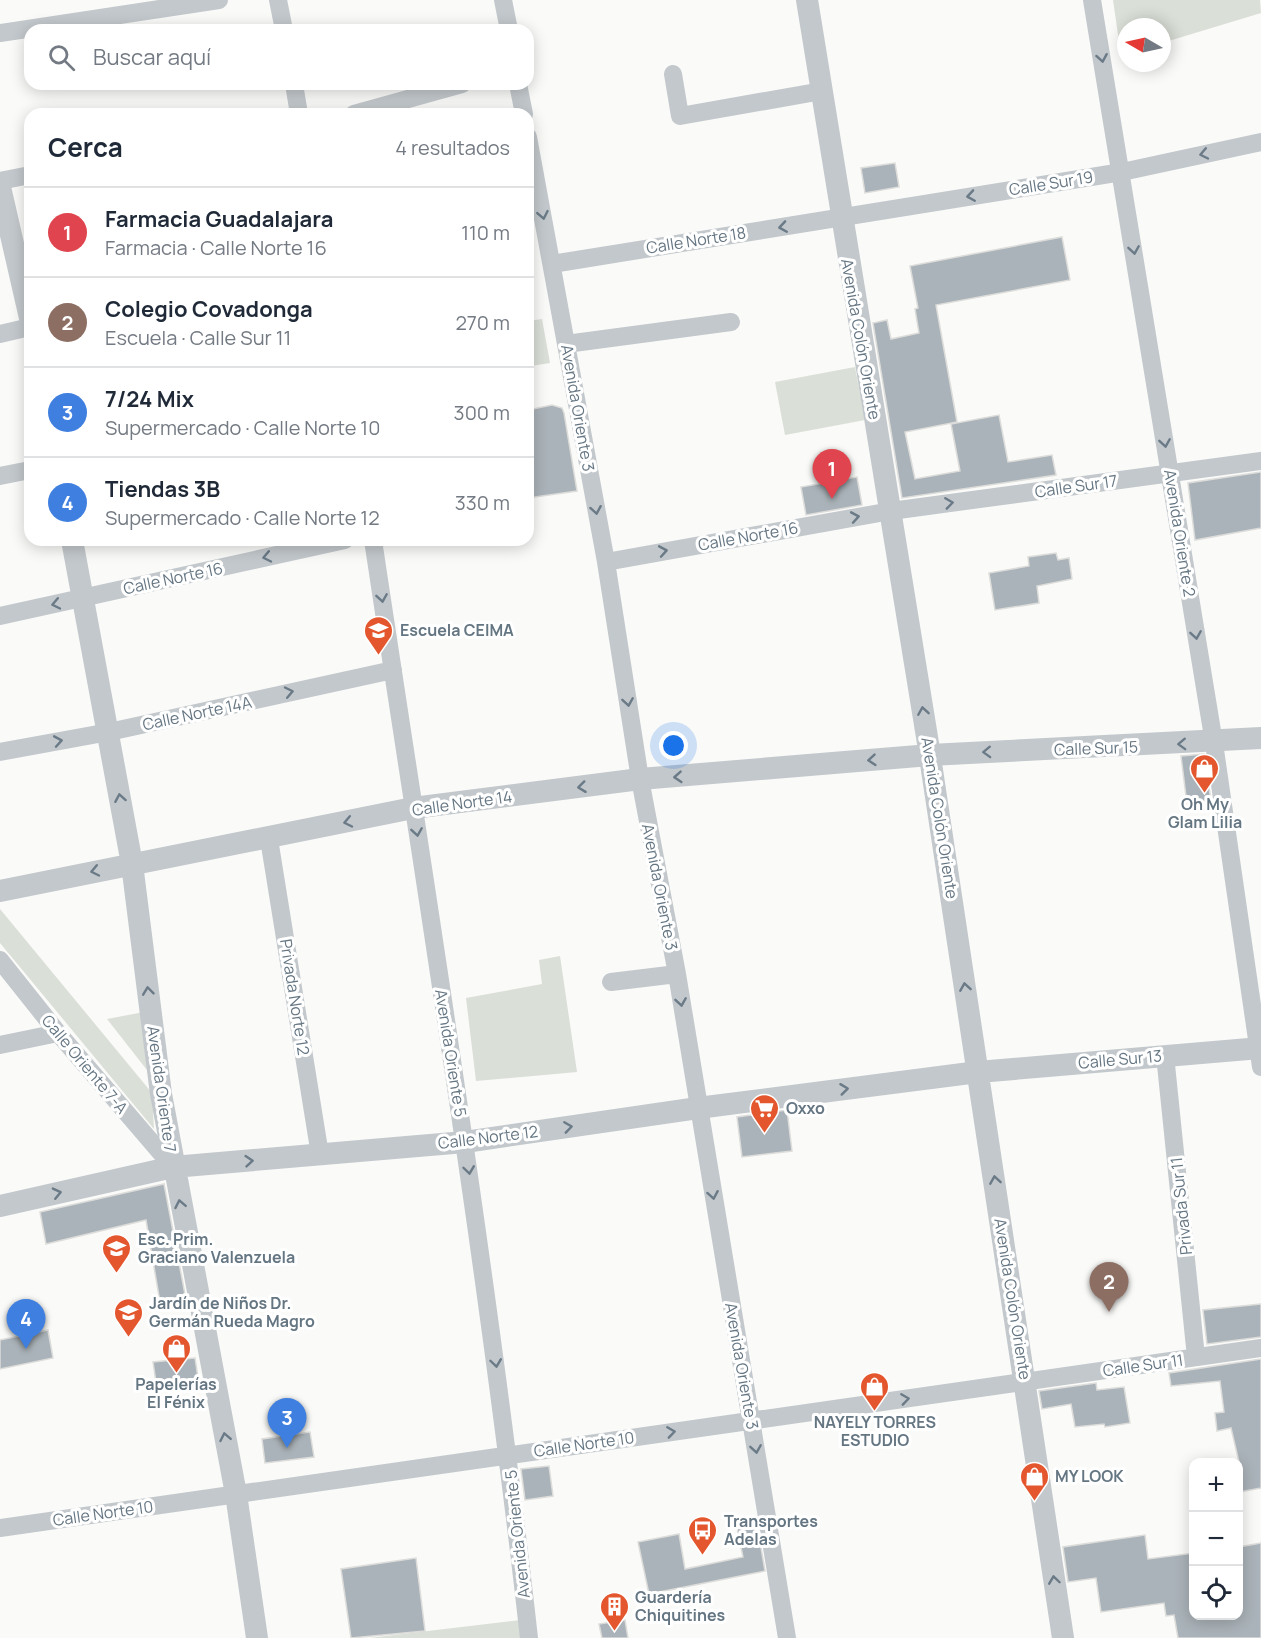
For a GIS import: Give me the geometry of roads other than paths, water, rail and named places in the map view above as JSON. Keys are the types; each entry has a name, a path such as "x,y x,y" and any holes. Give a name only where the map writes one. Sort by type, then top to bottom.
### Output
{"street":[{"path":"60,24 219,0"},
{"path":"278,0 283,24"},
{"path":"503,0 507,24"},
{"name":"Avenida Colón Oriente","path":"807,0 840,217 930,755 1063,1638"},
{"name":"Avenida Oriente 2","path":"1092,0 1214,742 1260,1054"},
{"path":"0,33 24,29"},
{"path":"673,74 680,116 822,91"},
{"path":"295,90 298,108"},
{"path":"376,108 440,90"},
{"path":"519,90 523,108"},
{"name":"Calle Sur 19","path":"840,217 1122,172 1261,142"},
{"name":"Avenida Oriente 3","path":"534,168 606,562 640,779 677,974 788,1638"},
{"path":"0,181 24,177"},
{"path":"0,187 24,292"},
{"name":"Calle Norte 18","path":"552,264 840,217"},
{"path":"566,344 731,322"},
{"path":"0,334 24,328"},
{"name":"Calle Sur 17","path":"891,511 1261,461"},
{"path":"0,476 24,471"},
{"name":"Calle Norte 16","path":"606,562 891,511"},
{"name":"Avenida Oriente 7","path":"73,546 132,864 173,1167 236,1494 257,1638"},
{"name":"Calle Norte 16","path":"0,616 318,546"},
{"name":"Avenida Oriente 5","path":"374,546 465,1142 508,1454 529,1638"},
{"name":"Calle Norte 14A","path":"0,752 109,732 393,670"},
{"name":"Calle Sur 15","path":"930,755 1261,738"},
{"name":"Calle Norte 14","path":"0,891 269,839 413,808 640,779 930,755"},
{"name":"Privada Norte 12","path":"269,839 320,1155"},
{"name":"Calle Oriente 7-A","path":"0,960 58,1033 173,1167"},
{"path":"611,982 677,974"},
{"path":"0,1045 58,1033"},
{"name":"Calle Sur 13","path":"978,1072 1165,1055 1260,1054"},
{"name":"Privada Sur 11","path":"1165,1055 1197,1357"},
{"name":"Calle Norte 12","path":"0,1206 173,1167 465,1142 698,1108 978,1072"},
{"name":"Calle Sur 11","path":"1026,1382 1261,1348"},
{"name":"Calle Norte 10","path":"0,1528 1026,1382"}],"place":[{"name":"Farmacia Guadalajara","path":"832,499"},
{"name":"Escuela CEIMA","path":"379,656"},
{"name":"Oh My Glam Lilia","path":"1205,794"},
{"name":"Oxxo","path":"765,1134"},
{"name":"Esc. Prim. Graciano Valenzuela","path":"117,1274"},
{"name":"Colegio Covadonga","path":"1109,1312"},
{"name":"Jardín de Niños Dr. Germán Rueda Magro","path":"128,1338"},
{"name":"Tiendas 3B","path":"26,1349"},
{"name":"Papelerías El Fénix","path":"176,1374"},
{"name":"NAYELY TORRES ESTUDIO","path":"875,1412"},
{"name":"7/24 Mix","path":"287,1448"},
{"name":"MY LOOK","path":"1034,1502"},
{"name":"Transportes Adelas","path":"703,1556"},
{"name":"Guardería Chiquitines","path":"614,1632"}]}
